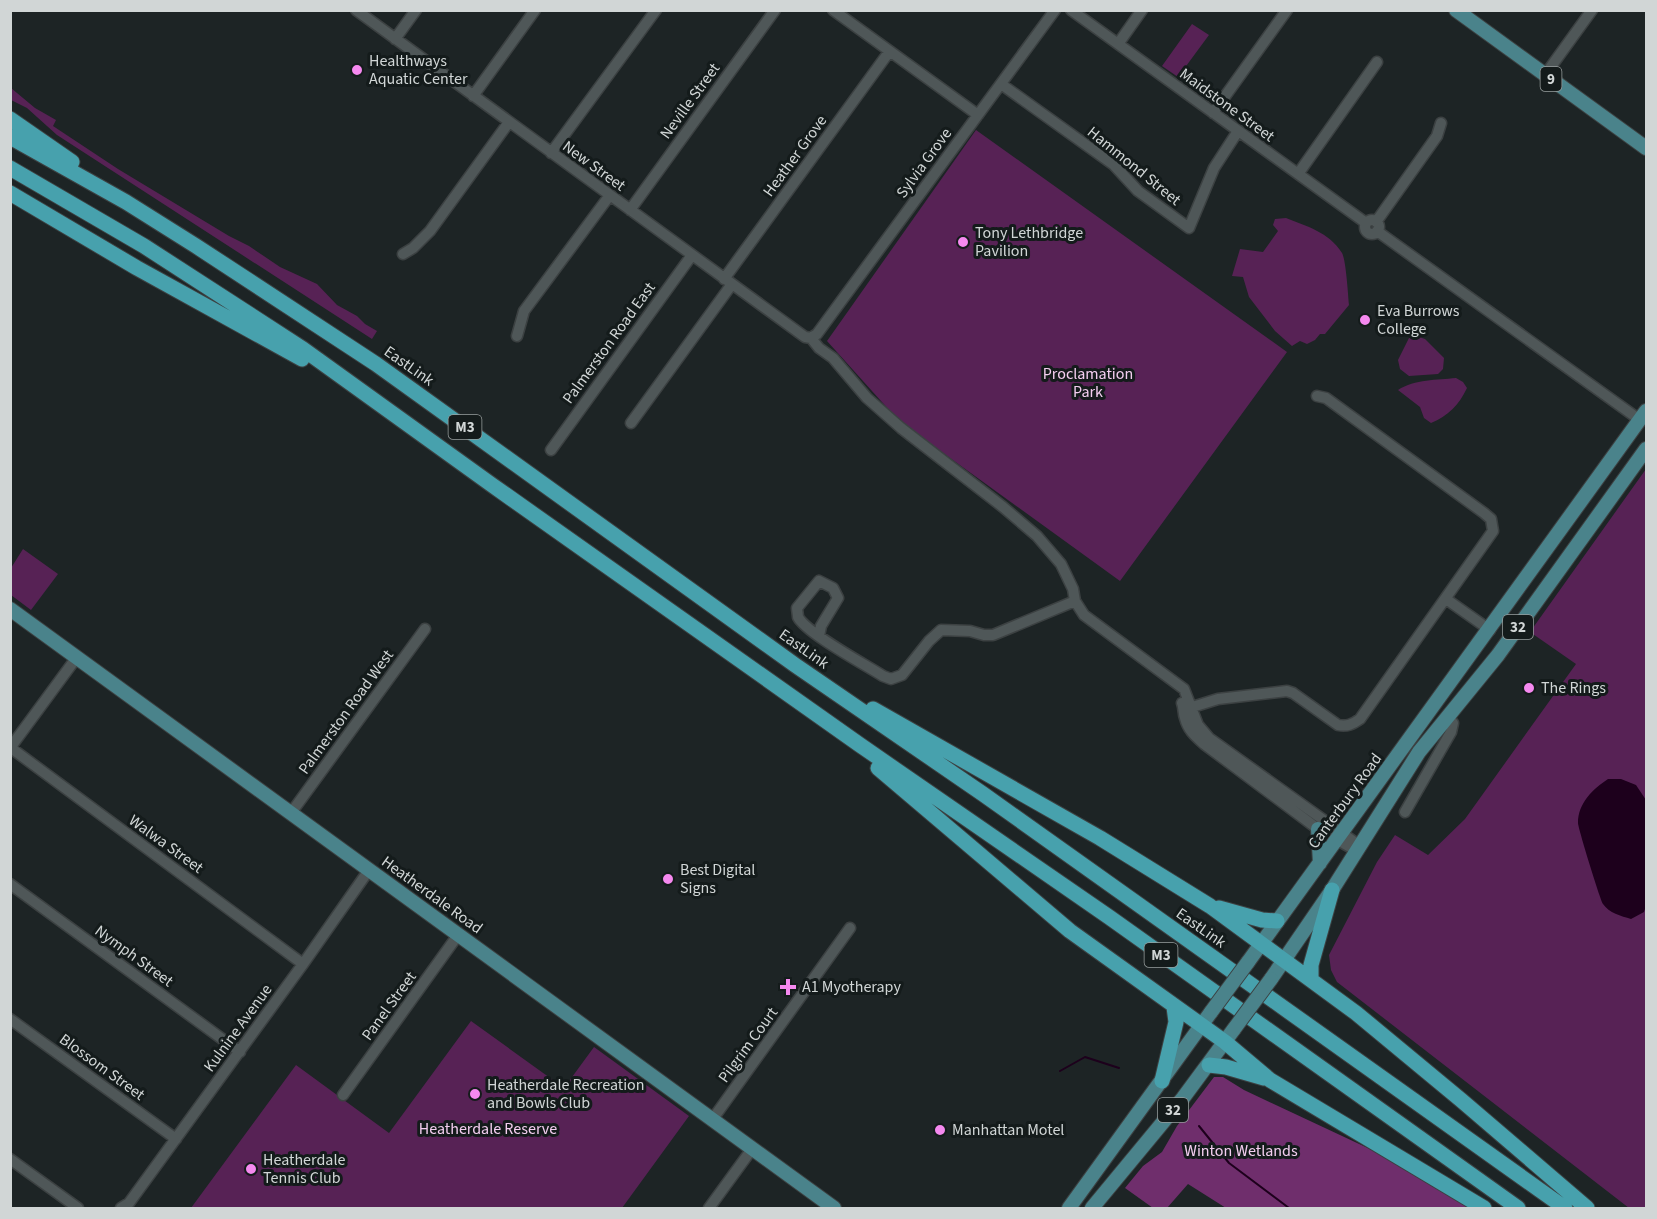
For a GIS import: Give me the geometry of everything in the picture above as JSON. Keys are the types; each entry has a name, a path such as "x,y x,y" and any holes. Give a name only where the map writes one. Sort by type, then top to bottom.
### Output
{"highway":[{"path":"10,119 126,202"},
{"name":"EastLink","path":"10,137 126,202 376,364 795,665 983,794 1564,1209"},
{"name":"M3","path":"10,168 214,291 303,350 802,704 1109,917 1518,1209"},
{"path":"10,193 64,226 370,398"},
{"path":"10,200 64,226"},
{"path":"795,665 972,763 1210,906 1311,980 1411,1058 1587,1209"},
{"path":"802,704 1029,897 1100,954 1225,1042 1270,1080 1484,1209"},
{"path":"1311,980 1311,965 1332,891"},
{"path":"1210,906 1262,920 1277,921"},
{"path":"1162,1081 1176,1022 1174,1007"},
{"path":"1209,1065 1226,1067 1270,1080"}],"main road":[{"name":"9","path":"1456,10 1647,148"},
{"name":"Canterbury Road","path":"1069,1209 1641,423"},
{"name":"Canterbury Road","path":"1092,1209 1209,1065 1285,961 1419,752 1498,655 1647,449"},
{"name":"Heatherdale Road","path":"10,609 834,1209"},
{"path":"1481,642 1498,655"},
{"path":"1318,829 1320,863"}],"street":[{"name":"New Street","path":"356,10 805,337 814,336 819,348 833,357 867,398 892,421 1037,536 1061,564 1073,589 1075,601"},
{"path":"395,39 416,10"},
{"path":"473,96 535,10"},
{"path":"551,153 656,10"},
{"name":"Neville Street","path":"630,210 775,10"},
{"path":"833,10 978,115"},
{"name":"Sylvia Grove","path":"814,336 1055,10"},
{"name":"Maidstone Street","path":"1071,10 1213,114 1373,225 1641,423"},
{"path":"1118,44 1142,10"},
{"path":"1213,114 1287,10"},
{"path":"1545,75 1592,10"},
{"name":"Heather Grove","path":"631,423 889,52"},
{"path":"1298,174 1377,62"},
{"name":"Hammond Street","path":"1001,84 1114,165 1138,192 1189,228 1214,168 1238,131"},
{"path":"404,254 430,231 509,122"},
{"path":"1373,225 1437,136 1441,123"},
{"path":"517,336 524,311 610,195"},
{"name":"Palmerston Road East","path":"551,450 692,255"},
{"path":"1317,396 1326,398 1351,416 1491,519 1493,525 1490,537 1360,719 1351,725 1338,725 1293,693 1287,692 1218,699 1188,709 1183,715 1190,731 1204,744 1318,829 1339,837"},
{"path":"819,636 821,626 838,598 833,588 819,581 796,608 798,617 819,636 891,679 902,675 929,641 941,630 993,635 1075,601 1084,615 1096,626 1165,675 1209,738 1358,849"},
{"path":"1446,598 1490,630"},
{"name":"Palmerston Road West","path":"291,813 425,629"},
{"path":"11,748 77,657"},
{"path":"1405,812 1451,732 1453,723 1447,716"},
{"name":"Walwa Street","path":"11,748 303,964"},
{"name":"Kulnine Avenue","path":"126,1207 240,1052 369,870"},
{"name":"Nymph Street","path":"10,884 240,1052"},
{"name":"Pilgrim Court","path":"712,1120 850,928"},
{"name":"Panel Street","path":"343,1095 458,935"},
{"name":"Blossom Street","path":"10,1019 176,1139"},
{"path":"709,1209 752,1149"},
{"path":"10,1159 78,1209"}],"green space":[{"path":"1192,24 1209,35 1178,77 1162,66"},
{"path":"11,88 35,108 56,120 53,126 118,169 249,246 280,267 317,284 337,305 377,331 372,339 57,135 27,108 11,100"},
{"name":"Proclamation Park","path":"976,130 1287,352 1120,581 899,421 827,341"},
{"path":"1286,218 1324,235 1337,246 1342,253 1346,270 1349,305 1325,334 1320,334 1307,344 1300,341 1292,346 1275,331 1249,297 1243,277 1232,276 1240,249 1263,252 1278,231 1273,225 1275,219"},
{"path":"1416,336 1425,339 1444,358 1443,369 1438,374 1409,376 1400,369 1398,360 1409,338"},
{"path":"1456,378 1467,388 1464,394 1448,413 1431,423 1424,418 1420,407 1398,390 1419,382"},
{"path":"1646,469 1646,1208 1629,1208 1337,982 1331,970 1329,955 1377,862 1395,835 1428,855 1465,819 1576,664 1530,632"},
{"path":"23,549 58,574 31,610 11,595 11,568"},
{"name":"Heatherdale Reserve","path":"471,1021 564,1088 594,1047 689,1116 622,1208 191,1208 296,1065 389,1133"},
{"name":"Winton Wetlands","path":"1214,1077 1223,1077 1244,1090 1372,1150 1469,1208 1226,1208 1188,1184 1167,1208 1153,1208 1125,1188 1143,1166 1162,1152 1177,1126"}],"shaded area":[{"path":"1608,779 1621,779 1636,785 1646,800 1646,906 1644,912 1631,919 1612,912 1603,904 1578,823 1587,797"}],"waterway":[{"path":"1060,1071 1085,1057 1119,1068"},
{"path":"1199,1126 1229,1163 1289,1208"}],"place":[{"name":"Healthways Aquatic Center","path":"357,70"},
{"name":"Tony Lethbridge Pavilion","path":"963,242"},
{"name":"Eva Burrows College","path":"1365,320"},
{"name":"The Rings","path":"1529,688"},
{"name":"Best Digital Signs","path":"668,879"},
{"name":"A1 Myotherapy","path":"788,987"},
{"name":"Heatherdale Recreation and Bowls Club","path":"475,1094"},
{"name":"Manhattan Motel","path":"940,1130"},
{"name":"Heatherdale Tennis Club","path":"251,1169"}]}
